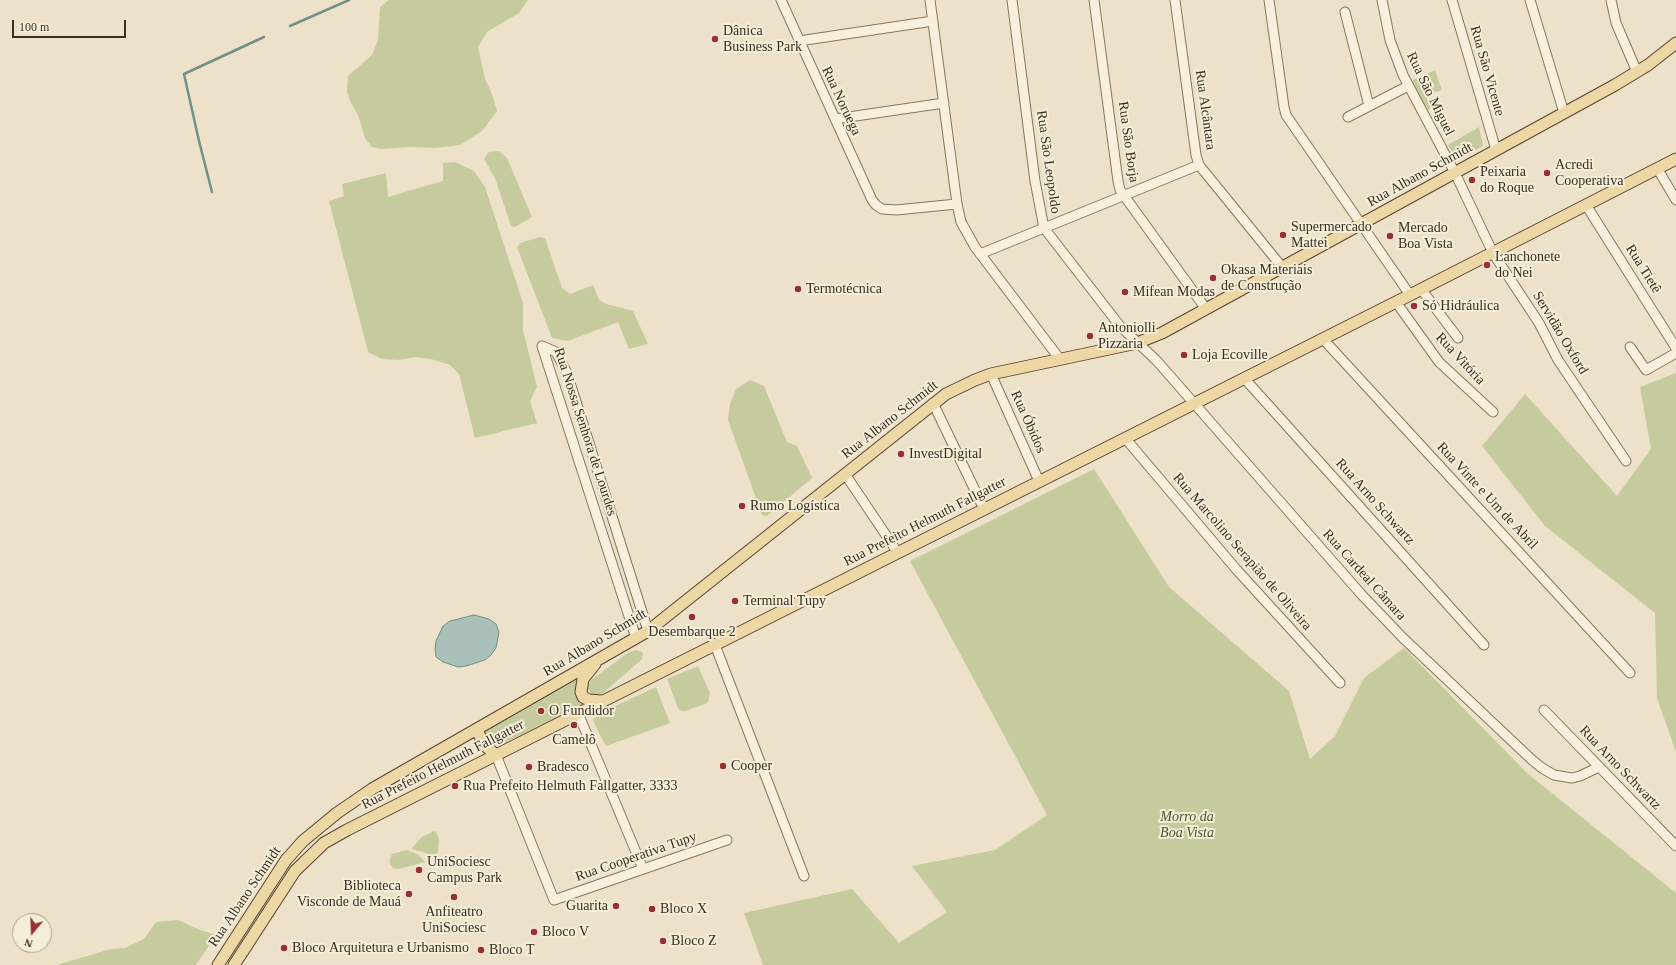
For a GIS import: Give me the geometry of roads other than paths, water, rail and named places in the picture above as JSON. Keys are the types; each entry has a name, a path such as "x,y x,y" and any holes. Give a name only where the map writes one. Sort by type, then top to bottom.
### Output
{"main road":[{"name":"Rua Albano Schmidt","path":"218,965 286,860 316,830 336,813 360,797 648,630 933,403 960,387 991,374 1059,358 1137,343 1162,333 1637,72 1676,43"},
{"name":"Rua Prefeito Helmuth Fallgatter","path":"234,965 290,878 303,862 324,844 347,830 1323,339 1676,159"},
{"path":"603,701 589,700 583,696 581,688 589,670 604,656"},
{"path":"477,729 484,744 496,755"}],"street":[{"name":"Rua Noruega","path":"781,0 798,41 872,200 882,210 957,204"},
{"path":"930,0 957,204 961,222 964,230 980,254 1059,358"},
{"name":"Rua São Leopoldo","path":"1012,0 1035,181 1044,228 1120,326 1137,343"},
{"name":"Rua São Borja","path":"1094,0 1118,181 1123,196 1206,309"},
{"name":"Rua Alcântara","path":"1176,0 1196,155 1199,165 1282,267"},
{"path":"1269,0 1286,116 1410,295"},
{"name":"Rua São Miguel","path":"1382,0 1390,40 1396,58 1408,86 1455,173"},
{"name":"Rua São Vicente","path":"1452,0 1496,150"},
{"path":"1530,0 1564,113"},
{"path":"1611,0 1616,23 1637,72"},
{"path":"1345,12 1369,106"},
{"path":"798,41 933,21"},
{"path":"1348,117 1408,86"},
{"path":"835,119 944,102"},
{"path":"980,254 1199,165"},
{"path":"1657,168 1676,200"},
{"name":"Servidão Oxford","path":"1455,173 1493,252 1539,323 1558,360 1626,461"},
{"name":"Rua Tietê","path":"1586,205 1676,348"},
{"path":"1421,289 1458,338"},
{"name":"Rua Vitória","path":"1396,302 1439,362 1493,412"},
{"name":"Rua Vinte e Um de Abril","path":"1323,339 1630,673"},
{"name":"Rua Cardeal Câmara","path":"1137,343 1157,361 1195,403 1378,612 1531,759 1554,775 1563,777 1572,778 1580,776 1599,767"},
{"name":"Rua Nossa Senhora de Lourdes","path":"636,638 542,346 556,352 567,373 648,630"},
{"path":"1630,346 1646,370 1676,353"},
{"name":"Rua Óbidos","path":"991,374 1039,481"},
{"name":"Rua Arno Schwartz","path":"1244,378 1484,645"},
{"path":"933,403 984,509"},
{"path":"573,441 586,436"},
{"name":"Rua Marcolino Serapião de Oliveira","path":"1124,438 1247,580 1340,683"},
{"path":"845,474 898,553"},
{"path":"715,645 804,876"},
{"name":"Rua Arno Schwartz","path":"1544,710 1676,846"},
{"path":"578,713 643,869"},
{"name":"Rua Cooperativa Tupy","path":"496,755 554,900 727,840"}],"water":[{"path":"474,615 489,619 496,624 499,632 496,648 491,655 485,660 458,667 443,662 436,657 436,641 443,626 450,621"}],"waterway":[{"path":"290,26 349,0"},
{"path":"212,192 184,74 264,37"}],"place":[{"name":"Dânica Business Park","path":"715,39"},
{"name":"Acredi Cooperativa","path":"1547,173"},
{"name":"Peixaria do Roque","path":"1472,180"},
{"name":"Supermercado Mattei","path":"1283,235"},
{"name":"Mercado Boa Vista","path":"1390,236"},
{"name":"Lanchonete do Nei","path":"1487,265"},
{"name":"Okasa Materiais de Construção","path":"1213,278"},
{"name":"Termotécnica","path":"798,289"},
{"name":"Mifean Modas","path":"1125,292"},
{"name":"Só Hidráulica","path":"1414,306"},
{"name":"Antoniolli Pizzaria","path":"1090,336"},
{"name":"Loja Ecoville","path":"1184,355"},
{"name":"InvestDigital","path":"901,454"},
{"name":"Rumo Logística","path":"742,506"},
{"name":"Terminal Tupy","path":"735,601"},
{"name":"Desembarque 2","path":"692,617"},
{"name":"O Fundidor","path":"541,711"},
{"name":"Camelô","path":"574,725"},
{"name":"Cooper","path":"723,766"},
{"name":"Bradesco","path":"529,767"},
{"name":"Rua Prefeito Helmuth Fallgatter, 3333","path":"455,786"},
{"name":"UniSociesc Campus Park","path":"419,870"},
{"name":"Biblioteca Visconde de Mauá","path":"409,894"},
{"name":"Anfiteatro UniSociesc","path":"454,897"},
{"name":"Guarita","path":"616,906"},
{"name":"Bloco X","path":"652,909"},
{"name":"Bloco V","path":"534,932"},
{"name":"Bloco Z","path":"663,941"},
{"name":"Bloco Arquitetura e Urbanismo","path":"284,948"},
{"name":"Bloco T","path":"481,950"}],"park label":[{"name":"Morro da Boa Vista","path":"1187,826"}]}
